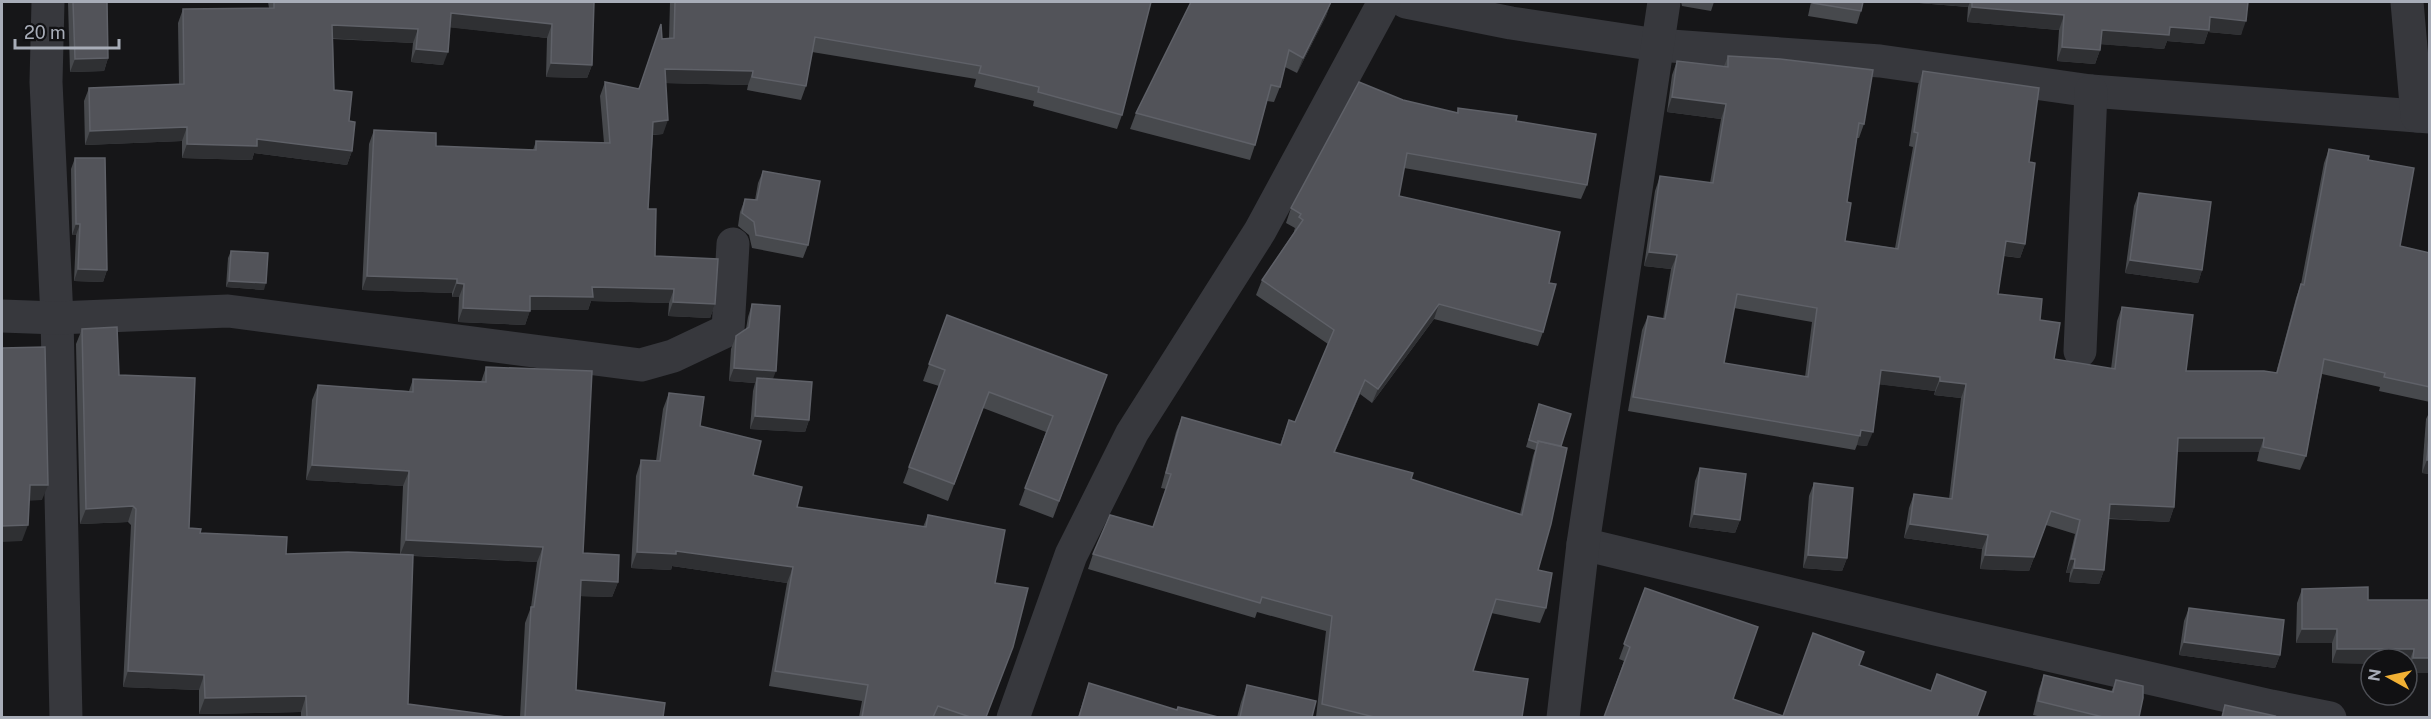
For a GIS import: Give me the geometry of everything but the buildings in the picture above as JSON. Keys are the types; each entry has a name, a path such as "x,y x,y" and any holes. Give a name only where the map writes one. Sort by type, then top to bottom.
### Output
{"street":[{"path":"48,2 46,82 57,318 66,717"},
{"path":"1013,717 1071,555 1132,433 1260,231 1383,2"},
{"path":"1406,2 1511,23 1658,45 1880,61 2091,91 2423,116 2407,2"},
{"path":"1563,717 1583,544 1664,2"},
{"path":"2080,351 2091,91"},
{"path":"2,316 57,318 228,311 641,365 673,356 728,330 733,244"},
{"path":"1583,544 1935,629 2271,706 2330,717"}]}
